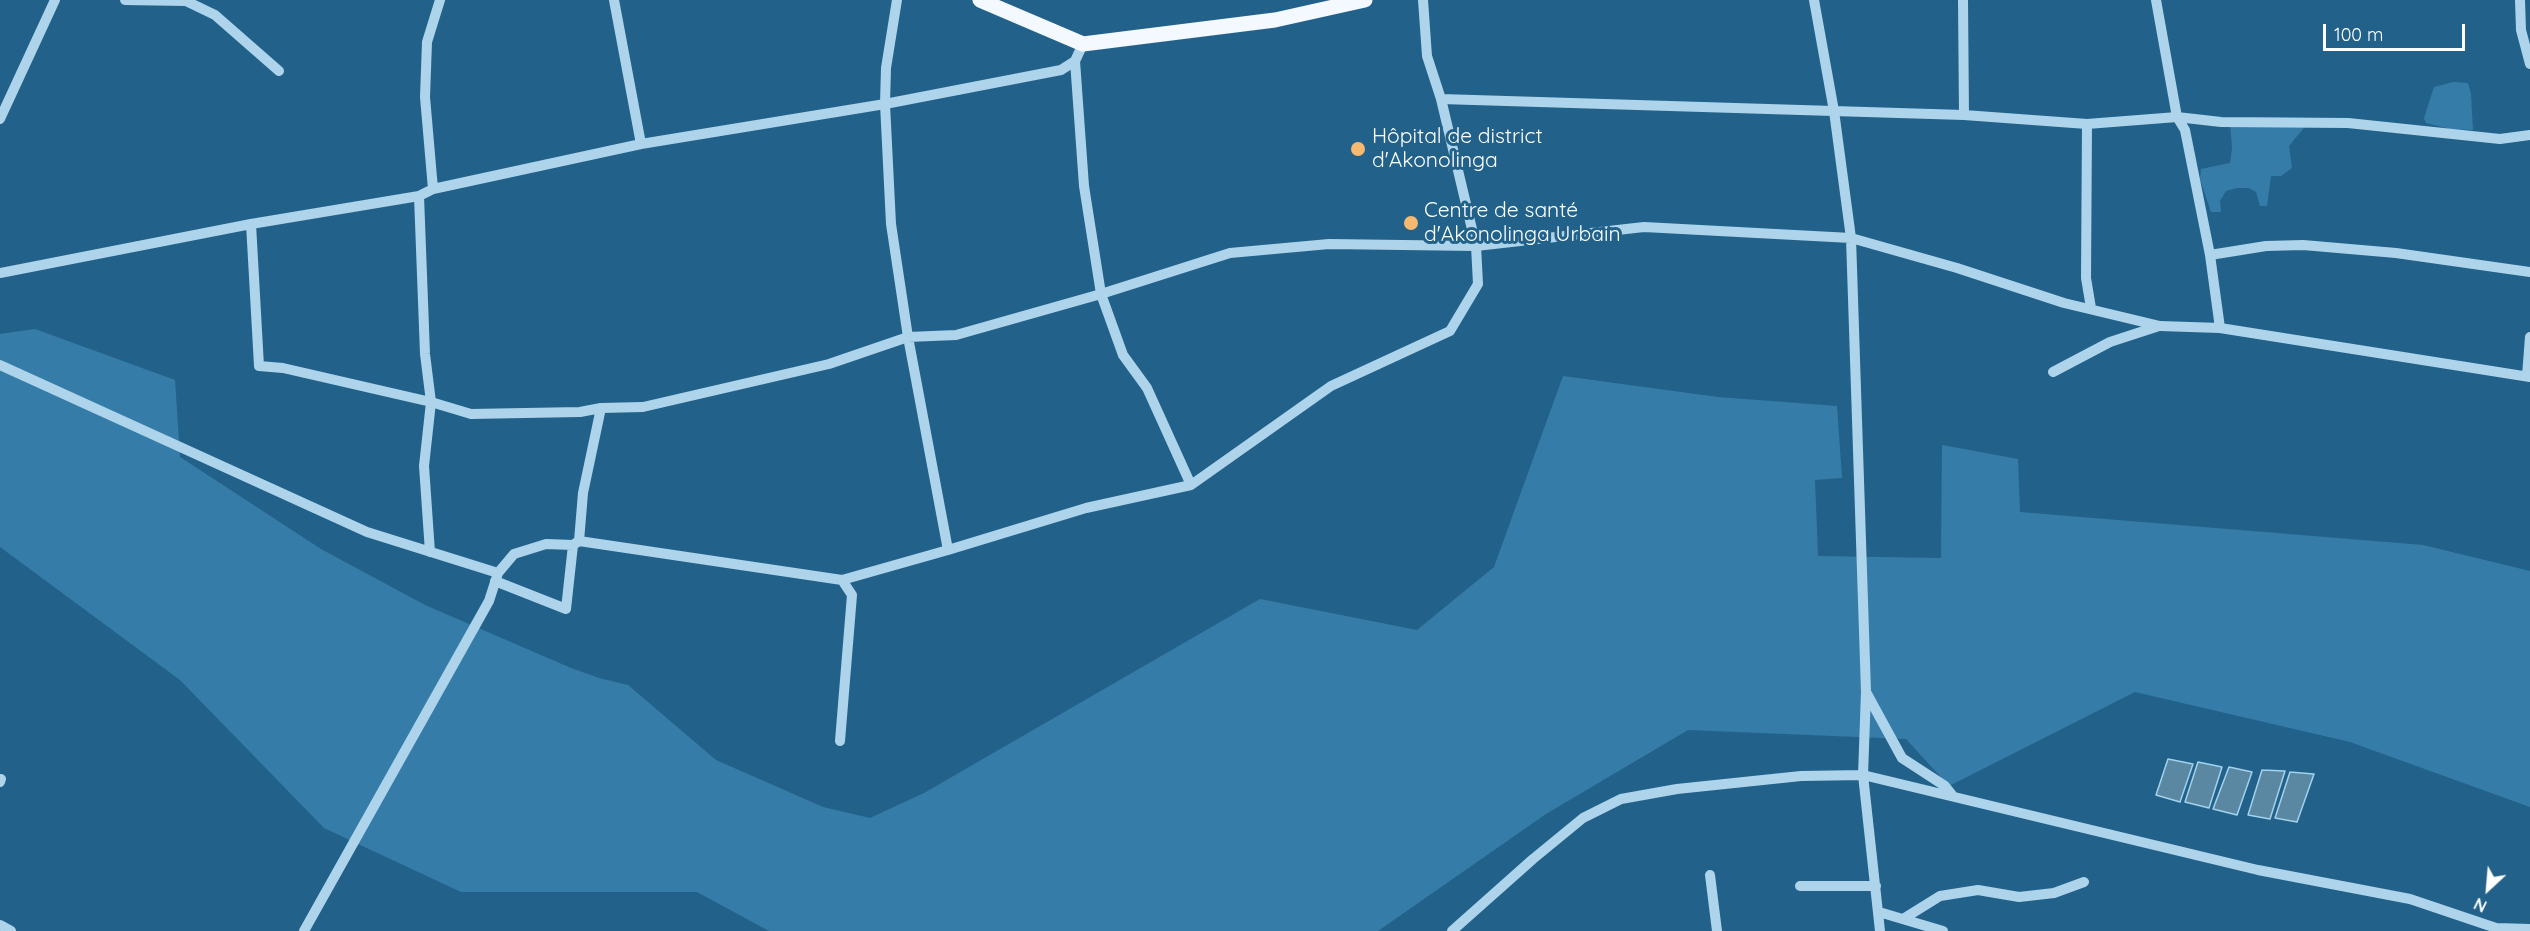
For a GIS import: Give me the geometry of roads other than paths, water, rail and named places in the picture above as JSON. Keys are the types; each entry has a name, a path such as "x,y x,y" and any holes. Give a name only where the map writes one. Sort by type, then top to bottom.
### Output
{"main road":[{"path":"980,0 1083,44 1275,20 1365,0"}],"street":[{"path":"0,119 3,104 55,0"},
{"path":"124,0 186,1 215,15 279,71"},
{"path":"433,189 425,97 427,42 440,0"},
{"path":"614,0 641,144"},
{"path":"897,0 886,68 885,104 891,224 908,337 948,550"},
{"path":"304,931 489,601 496,577 514,554 546,544 576,543 843,580 1086,508 1191,485 1331,386 1450,331 1478,284 1476,246 1441,99 1427,56 1423,0"},
{"path":"1814,0 1834,111 1851,238 1866,692 1863,775 1880,931"},
{"path":"1963,0 1964,115"},
{"path":"2156,0 2178,117 2185,130 2210,255 2220,328"},
{"path":"2520,0 2522,30 2530,64"},
{"path":"1083,44 1075,61 1084,186 1101,294 1123,355 1147,388 1191,485"},
{"path":"0,273 251,224 419,196 433,189 641,144 885,104 1061,70 1075,61"},
{"path":"1441,99 1964,115 2087,124 2178,117 2221,122 2348,123 2500,140 2530,135"},
{"path":"2087,124 2086,278 2091,308"},
{"path":"419,196 425,354 431,402 424,466 430,552"},
{"path":"251,224 259,366 283,368 431,402 471,414 580,412 601,408 644,407 829,364 908,337 956,335 1101,294 1230,253 1329,244 1476,246 1644,227 1851,238 1957,268 2064,303 2160,326 2220,328 2529,377 2530,337"},
{"path":"2210,255 2266,246 2303,244 2396,253 2530,272"},
{"path":"2053,372 2110,342 2160,326"},
{"path":"0,365 368,532 496,577 566,609 583,493 601,408"},
{"path":"840,741 852,595 843,580"},
{"path":"1866,692 1902,758 1945,786 1953,796"},
{"path":"1452,931 1583,818 1621,799 1677,789 1801,777 1863,775 2258,870 2410,900 2496,928 2530,929"},
{"path":"1710,875 1717,931"},
{"path":"1903,919 1940,896 1978,890 2019,897 2054,893 2084,882"},
{"path":"1800,886 1876,886"},
{"path":"1879,912 1943,931"},
{"path":"0,925 11,931"}],"place":[{"name":"Hôpital de district d'Akonolinga","path":"1358,149"},
{"name":"Centre de santé d'Akonolinga Urbain","path":"1411,223"}]}
